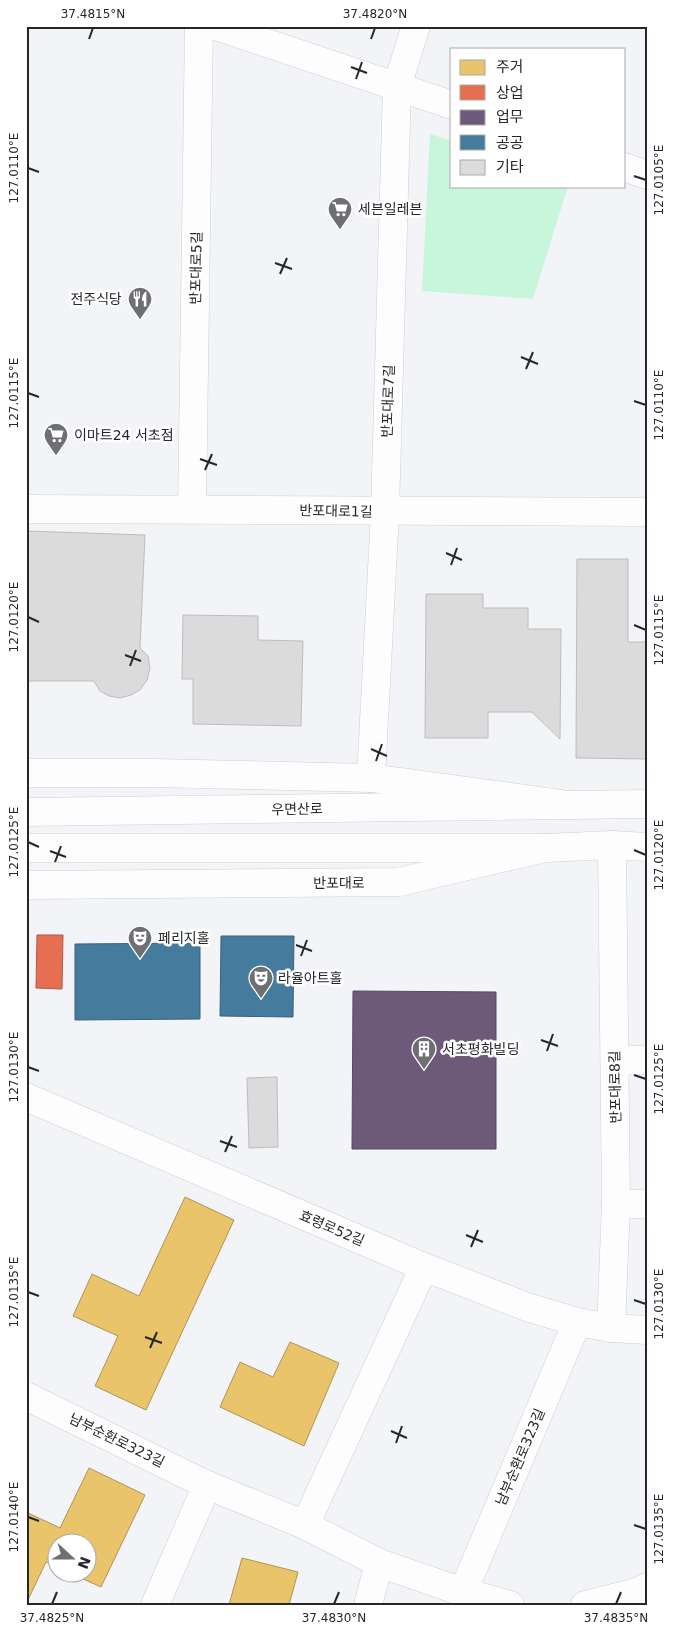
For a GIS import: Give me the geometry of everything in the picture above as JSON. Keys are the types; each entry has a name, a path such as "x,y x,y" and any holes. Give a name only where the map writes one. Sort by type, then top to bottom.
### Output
{"main road":[{"name":"반포대로5길","path":"192,509 199,26"},
{"path":"216,26 450,104"},
{"name":"반포대로7길","path":"371,778 384,512 397,86 416,26"},
{"path":"626,168 647,175"},
{"name":"반포대로1길","path":"26,509 647,512"},
{"path":"26,773 153,773 371,778 569,805 647,804"},
{"name":"우면산로","path":"26,812 569,805"},
{"name":"반포대로","path":"26,885 399,882 545,848 612,845 647,847"},
{"name":"반포대로8길","path":"611,1328 616,1204 612,845"},
{"path":"26,848 545,848"},
{"path":"615,1060 647,1060"},
{"name":"효령로52길","path":"26,1097 424,1267 526,1307 577,1322 611,1328 647,1330"},
{"path":"616,1204 647,1204"},
{"path":"305,1525 424,1267"},
{"name":"남부순환로323길","path":"463,1592 577,1322"},
{"name":"남부순환로323길","path":"26,1396 207,1485 305,1525 379,1563 463,1592 510,1605"},
{"path":"155,1605 207,1485"},
{"path":"368,1605 379,1563"},
{"path":"585,1605 640,1595"}],"green space":[{"path":"430,134 450,140 450,188 567,188 533,299 422,291"}],"building: 주거":[{"path":"185,1197 234,1220 146,1410 95,1386 118,1336 73,1316 92,1274 139,1296"},
{"path":"290,1342 339,1363 304,1446 220,1407 240,1362 273,1377"},
{"path":"89,1468 145,1495 101,1587 94,1584 98,1584 98,1534 48,1534 48,1563 46,1562 26,1604 26,1512 60,1528"},
{"path":"242,1558 298,1572 289,1605 229,1605"}],"building: 상업":[{"path":"37,935 63,935 62,989 36,988"}],"building: 업무":[{"name":"서초평화빌딩","path":"353,991 496,992 496,1149 352,1149"}],"building: 공공":[{"path":"221,936 294,936 293,1017 220,1016"},
{"path":"200,943 200,1019 75,1020 75,944"}],"building: 기타":[{"path":"26,531 145,535 140,648 148,656 150,668 147,680 140,690 120,698 109,696 100,691 94,681 26,681"},
{"path":"577,559 628,559 628,642 647,642 647,759 576,758"},
{"path":"426,594 483,594 483,608 528,608 528,629 561,629 560,739 532,712 488,712 488,738 425,738"},
{"path":"183,615 258,616 258,640 303,641 301,726 193,724 193,679 182,679"},
{"path":"277,1077 278,1147 249,1148 247,1078"}],"place":[{"name":"세븐일레븐","path":"340,230"},
{"name":"전주식당","path":"140,320"},
{"name":"이마트24 서초점","path":"56,456"},
{"name":"페리지홀","path":"140,959"},
{"name":"라율아트홀","path":"261,999"},
{"name":"서초평화빌딩","path":"424,1070"}]}
